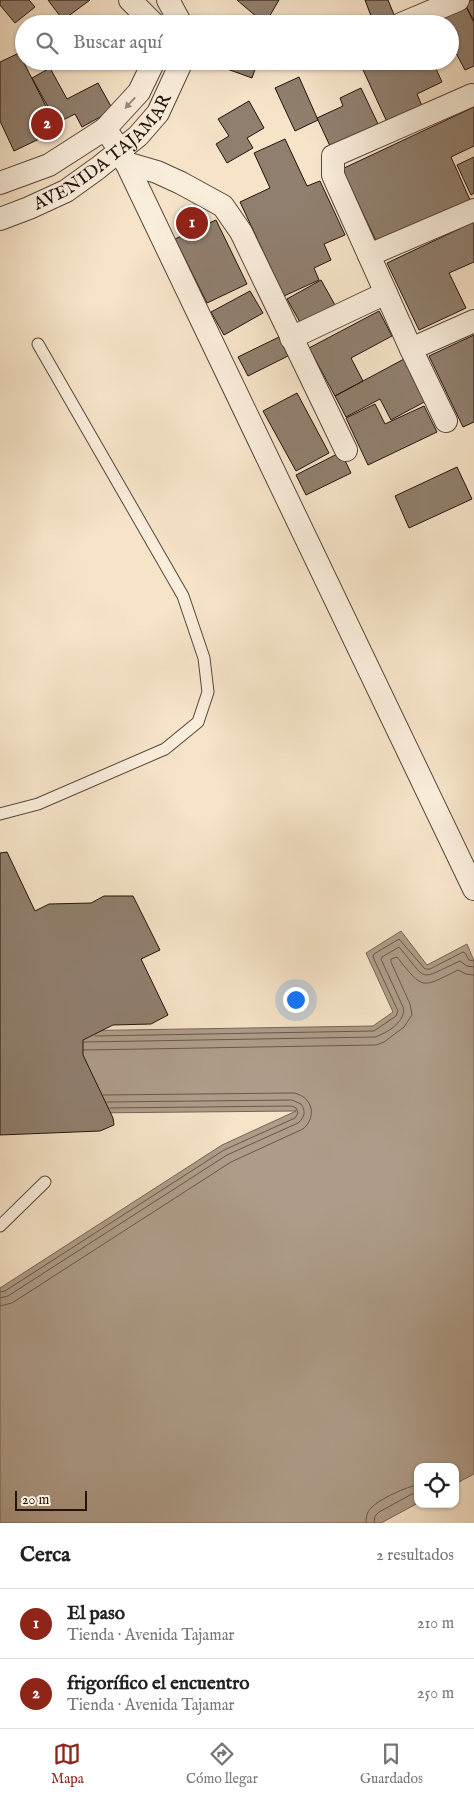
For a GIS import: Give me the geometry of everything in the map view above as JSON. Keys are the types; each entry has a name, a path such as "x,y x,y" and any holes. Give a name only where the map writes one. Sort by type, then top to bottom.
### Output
{"street":[{"path":"130,0 145,15"},
{"path":"168,0 176,15"},
{"path":"422,15 458,0"},
{"name":"AVENIDA TAJAMAR","path":"0,183 49,166 105,129 140,92 150,70"},
{"name":"AVENIDA TAJAMAR","path":"0,219 66,191 123,157 158,113 178,70"},
{"path":"446,421 411,349 333,176 333,156 472,95"},
{"path":"105,129 123,157 474,889"},
{"path":"123,157 181,183 223,206 241,232 346,450"},
{"path":"369,254 474,210"},
{"path":"291,338 386,293"},
{"path":"411,349 474,321"}],"lane":[{"path":"0,814 38,804 166,749 198,722 208,692 204,658 182,596 38,344"},
{"path":"0,1226 45,1182"}],"water":[{"path":"401,931 427,965 467,944 474,961 474,1474 459,1482 459,1463 414,1463 414,1505 381,1523 0,1523 0,1288 222,1145 296,1111 89,1113 0,1032 373,1026 393,1012 366,953"}],"building":[{"path":"0,0 29,0 35,7 25,15 15,15 15,23 0,5"},
{"path":"48,0 90,0 70,15 59,15"},
{"path":"237,0 279,0 270,15 254,15"},
{"path":"365,0 388,0 394,15 371,15"},
{"path":"474,0 474,21 465,4"},
{"path":"464,2 474,23 474,66 465,70 459,59 459,15 439,15"},
{"path":"15,55 15,70 28,70 58,130 14,151 0,121 0,62"},
{"path":"46,70 51,70 67,99 98,83 113,110 82,127 75,114 57,123 32,78"},
{"path":"230,70 255,70 252,78"},
{"path":"363,70 437,70 442,82 417,94 422,106 387,122"},
{"path":"299,77 318,120 295,131 275,88"},
{"path":"361,88 378,124 330,146 317,118 343,106 340,98"},
{"path":"249,101 264,128 247,138 253,148 227,163 216,144 229,136 218,119"},
{"path":"474,107 474,146 451,157 470,200 377,243 342,169"},
{"path":"285,139 307,186 320,181 345,235 324,244 331,260 314,268 319,280 284,296 240,202 270,188 254,153"},
{"path":"474,157 474,193 471,195 457,165"},
{"path":"216,220 247,284 207,303 175,239"},
{"path":"474,222 474,262 449,273 466,308 419,330 387,263"},
{"path":"321,280 335,305 301,324 287,299"},
{"path":"250,291 263,313 224,335 211,312"},
{"path":"379,311 392,336 351,358 363,381 335,396 309,348"},
{"path":"474,335 474,422 463,427 429,356"},
{"path":"279,337 288,356 248,376 238,357"},
{"path":"404,359 426,401 391,420 380,399 346,417 335,396"},
{"path":"297,393 329,453 296,471 263,411"},
{"path":"375,404 385,424 424,406 437,432 368,465 346,418"},
{"path":"341,452 351,473 306,495 296,475"},
{"path":"457,467 472,499 409,528 395,496"},
{"path":"7,852 35,911 49,904 91,903 104,896 133,896 160,950 141,959 168,1015 151,1024 113,1025 83,1040 83,1055 113,1118 114,1125 100,1131 0,1135 0,853"}],"place":[{"name":"frigorífico el encuentro","path":"47,124"},
{"name":"El paso","path":"192,223"}]}
